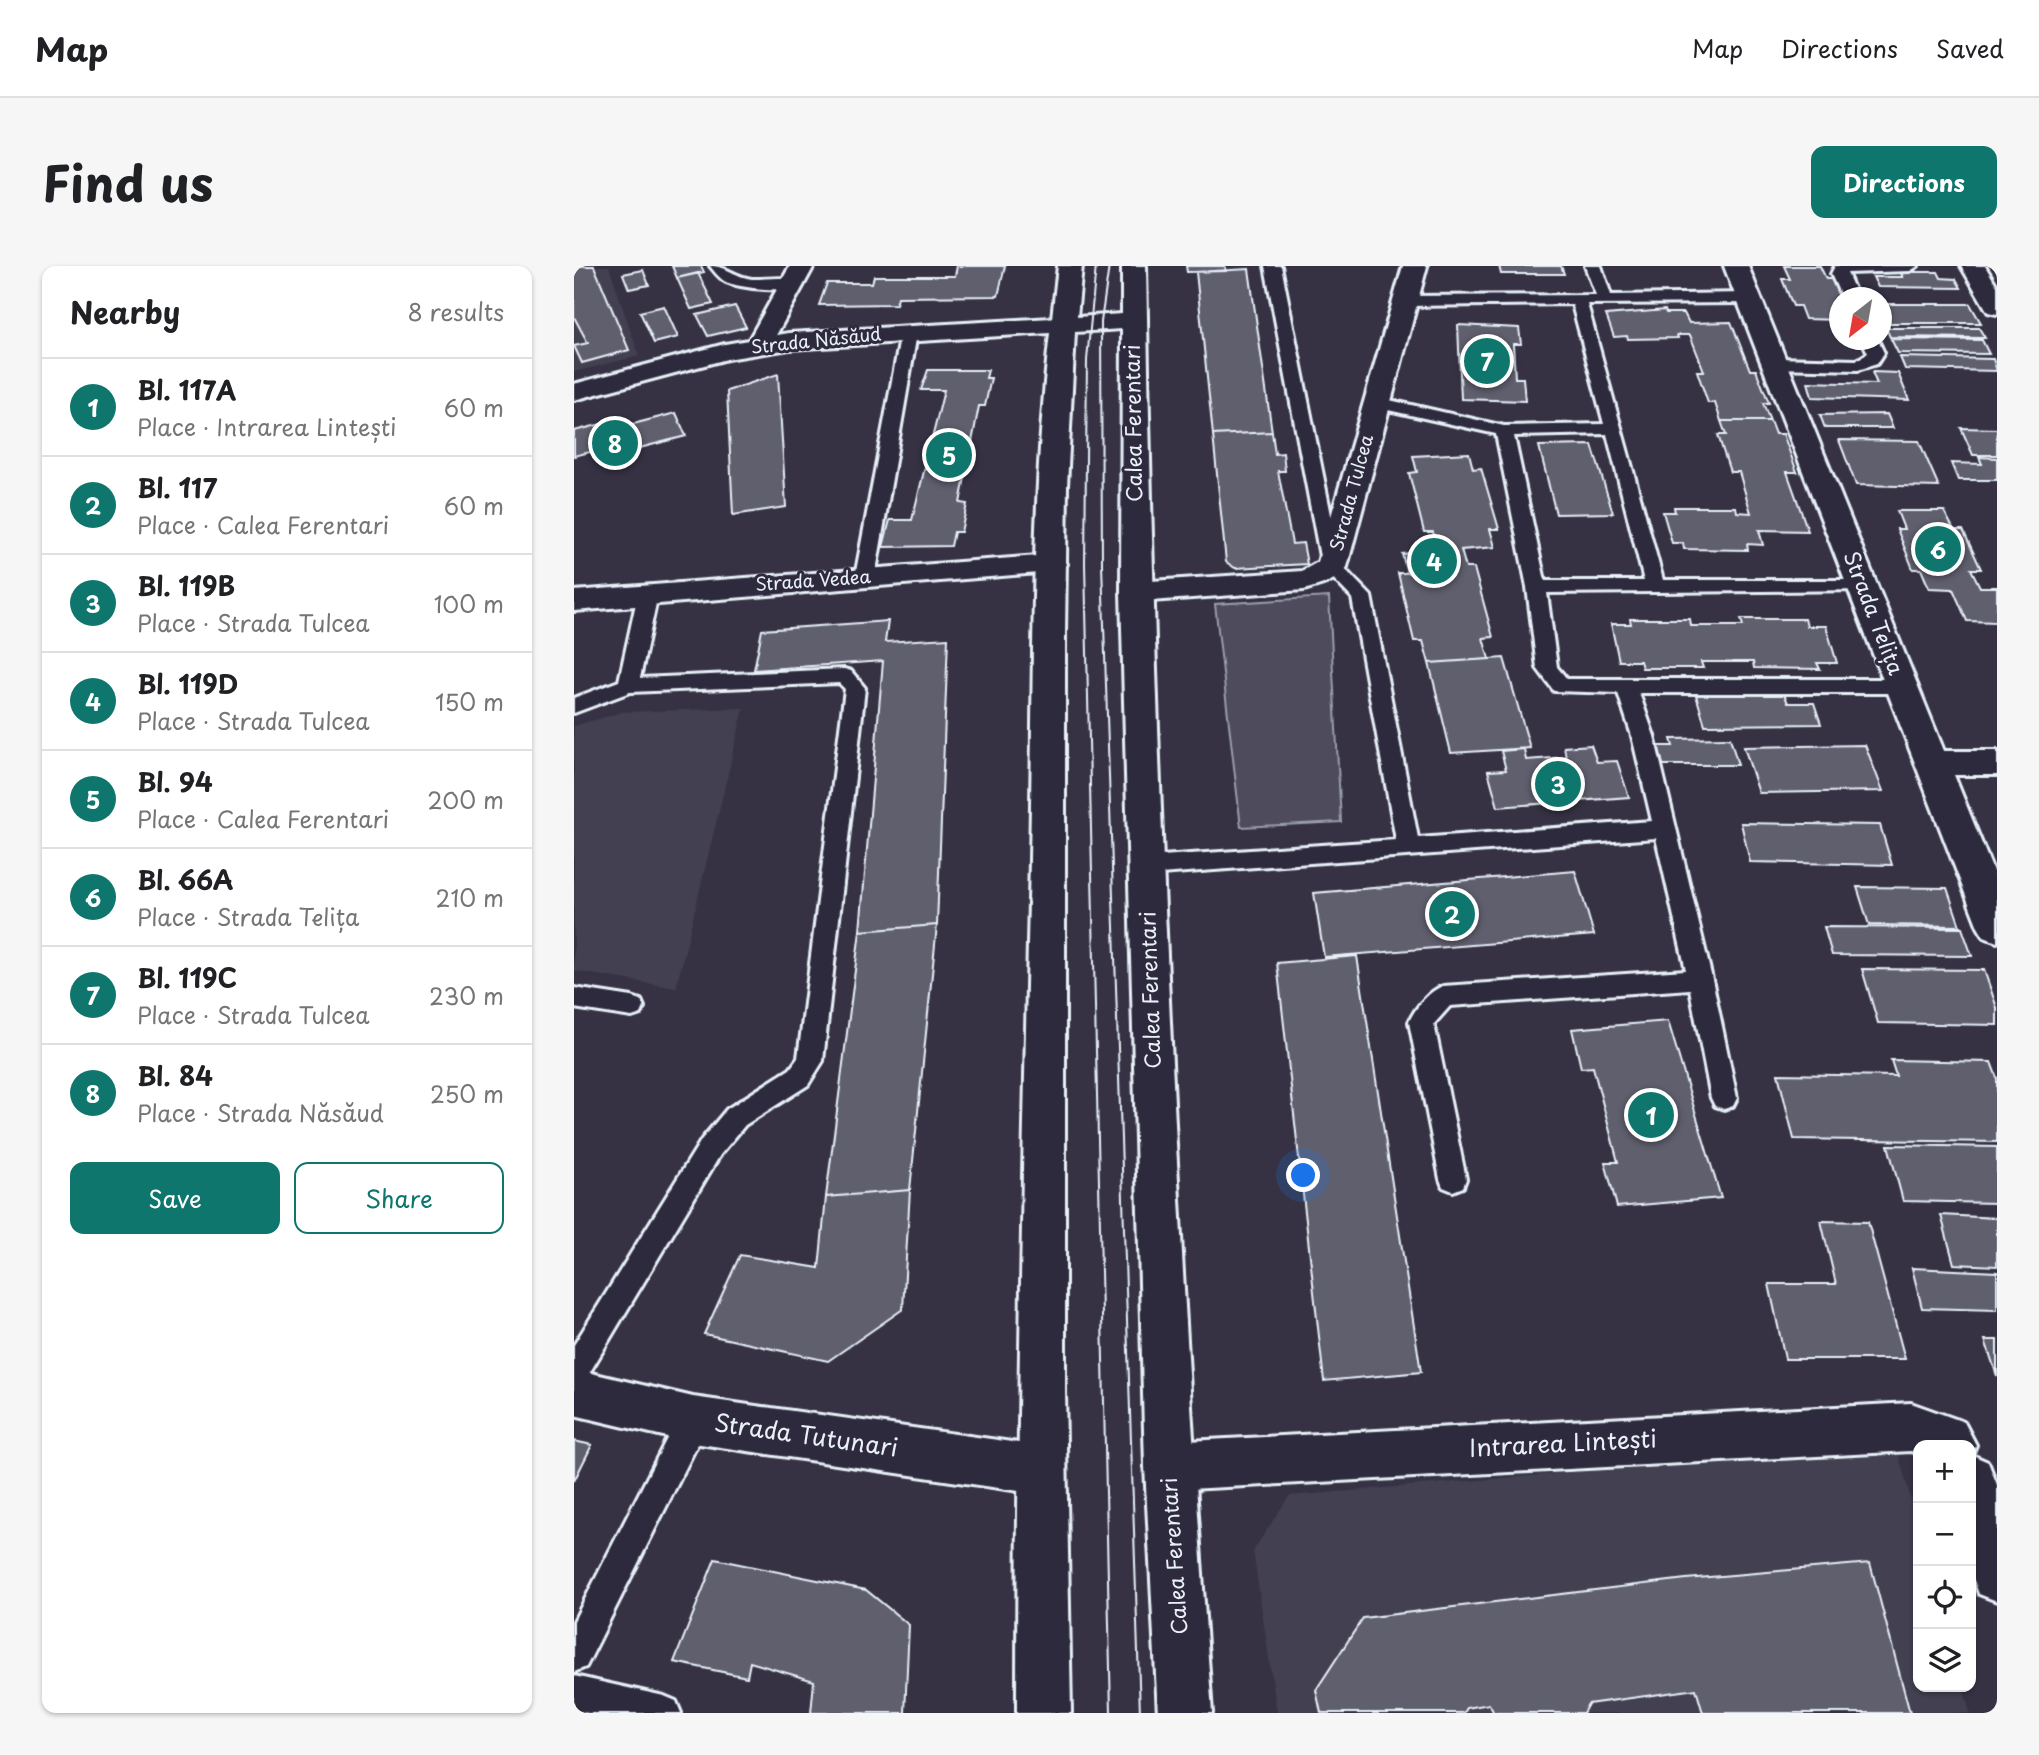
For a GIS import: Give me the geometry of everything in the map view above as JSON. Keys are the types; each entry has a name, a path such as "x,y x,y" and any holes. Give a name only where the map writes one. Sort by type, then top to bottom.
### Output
{"street":[{"path":"1044,1713 1040,1470 1052,564 1063,323 1070,266"},
{"name":"Calea Ferentari","path":"1134,266 1132,321 1136,592 1169,1466 1185,1713"},
{"name":"Strada Tulcea","path":"1136,592 1304,580 1320,575 1332,567 1415,266"},
{"name":"Strada Telița","path":"1736,266 1997,927"},
{"path":"1973,266 1997,307"},
{"path":"759,345 797,275"},
{"name":"Strada Năsăud","path":"574,392 759,345 1063,323 1132,321"},
{"name":"Strada Vedea","path":"574,601 1052,564"},
{"path":"1933,763 1997,763"},
{"name":"Strada Tutunari","path":"574,1392 693,1420 1040,1470"},
{"name":"Intrarea Lintești","path":"1169,1466 1911,1427 1948,1440"},
{"path":"1976,1498 1997,1576"}],"lane":[{"path":"718,266 724,275 736,280 797,275"},
{"path":"1273,266 1332,567 1361,596 1408,846"},
{"path":"1593,266 1605,299"},
{"path":"1845,287 1839,274 1841,269 1910,266"},
{"path":"1405,301 1749,298"},
{"path":"1578,299 1655,584"},
{"path":"865,577 909,333"},
{"path":"1774,363 1858,365 1871,360 1876,353 1875,350"},
{"path":"1376,402 1504,431 1614,429"},
{"path":"1504,431 1537,587 1547,668 1560,686 1902,686"},
{"path":"1537,587 1655,584 1862,586"},
{"path":"628,685 648,594"},
{"path":"574,706 628,685 844,676 855,688 810,1061 799,1077 736,1117 711,1147 574,1372"},
{"path":"1626,686 1643,736 1700,979 1724,1098"},
{"path":"1146,866 1663,829"},
{"path":"1453,1179 1421,1022 1443,996 1700,979"},
{"path":"574,998 632,1007"},
{"path":"574,1655 693,1420"},
{"path":"574,1692 664,1713"}],"shaded area":[{"path":"574,266 609,266 639,356 574,372"},
{"path":"1329,597 1341,822 1241,827 1215,604"},
{"path":"744,708 676,988 574,971 574,726 622,712"},
{"path":"1896,1445 1913,1507 1913,1692 1964,1692 1970,1713 1277,1713 1253,1551 1289,1496"}],"building":[{"path":"574,266 594,266 629,350 582,363 574,346 588,343 574,317"},
{"path":"672,266 701,266 704,272 677,278"},
{"path":"957,266 1005,266 998,296 898,297 896,304 819,305 827,283 872,283 874,276 955,276"},
{"path":"1186,266 1225,266 1226,271 1187,272"},
{"path":"1499,266 1561,266 1564,274 1501,274"},
{"path":"1784,266 1820,266 1826,279 1833,279 1836,287 1829,287 1829,320 1805,319 1800,306 1793,306 1782,279 1790,279"},
{"path":"1249,269 1272,432 1213,435 1196,272"},
{"path":"643,270 649,285 629,289 623,274"},
{"path":"1900,272 1938,272 1941,278 1956,279 1961,288 1878,287 1873,277 1903,277"},
{"path":"698,273 713,304 691,309 677,278"},
{"path":"1892,304 1970,304 1981,323 1892,323"},
{"path":"664,306 678,337 654,343 640,312"},
{"path":"735,306 746,327 708,336 697,315"},
{"path":"1665,310 1666,313 1684,313 1689,323 1731,322 1750,370 1756,370 1769,403 1763,403 1770,421 1721,421 1715,403 1708,403 1697,371 1704,371 1690,335 1677,335 1678,338 1614,337 1606,315"},
{"path":"1458,325 1519,328 1521,344 1513,344 1515,378 1523,378 1525,401 1461,399"},
{"path":"1892,328 1979,328 1985,338 1892,337"},
{"path":"1892,339 1982,340 1989,354 1898,353"},
{"path":"1900,357 1993,359 1997,371 1905,369"},
{"path":"928,370 988,370 986,378 991,378 985,406 979,406 960,503 967,504 961,532 954,532 951,546 883,547 890,520 912,520 944,390 921,390"},
{"path":"1872,372 1898,373 1909,400 1812,397 1808,382 1877,384"},
{"path":"778,374 786,507 733,515 727,391"},
{"path":"676,413 686,436 597,459 594,451 574,456 574,431 622,419 625,426"},
{"path":"1887,414 1893,428 1825,428 1820,415"},
{"path":"1721,421 1770,421 1775,434 1783,434 1797,472 1787,472 1808,531 1759,530 1763,545 1747,544 1748,550 1684,549 1683,543 1672,543 1663,512 1675,512 1674,507 1736,507 1737,512 1751,513 1739,472 1730,472 1718,435 1726,435"},
{"path":"1961,428 1997,429 1997,455 1973,455"},
{"path":"1272,432 1275,454 1283,453 1285,471 1278,471 1292,544 1303,543 1307,564 1235,568 1226,562 1213,435"},
{"path":"1839,440 1919,441 1939,487 1856,485"},
{"path":"1592,445 1613,513 1556,514 1539,446"},
{"path":"1469,453 1473,469 1481,468 1499,529 1490,529 1495,547 1461,550 1466,568 1474,568 1493,637 1483,638 1489,659 1429,663 1423,641 1414,641 1398,573 1407,573 1402,554 1438,551 1433,532 1424,532 1409,473 1417,472 1413,456"},
{"path":"1979,457 1997,458 1997,480 1958,480 1951,463 1982,464"},
{"path":"1897,511 1944,511 1954,530 1963,530 1981,569 1971,569 1980,587 1997,587 1997,622 1967,621 1953,589 1929,588 1921,569 1913,569 1897,529 1904,529"},
{"path":"1630,619 1690,619 1691,626 1743,626 1741,619 1805,619 1807,626 1826,626 1837,663 1817,663 1820,669 1754,668 1753,662 1701,662 1703,668 1642,668 1640,661 1619,661 1611,624 1631,624"},
{"path":"888,621 885,642 948,638 937,925 860,931 883,661 754,670 762,630"},
{"path":"1504,658 1530,748 1451,753 1429,663"},
{"path":"1784,694 1788,703 1814,703 1821,724 1705,725 1696,695"},
{"path":"1730,738 1738,765 1663,765 1658,746 1673,746 1671,739"},
{"path":"1591,745 1597,762 1617,761 1629,797 1498,807 1488,771 1506,770 1501,751 1524,749 1526,760 1566,757 1564,747"},
{"path":"1865,745 1883,791 1759,793 1744,747"},
{"path":"1741,823 1880,825 1892,865 1750,862"},
{"path":"1575,871 1594,935 1324,957 1314,893"},
{"path":"1857,887 1947,888 1960,926 1869,925"},
{"path":"937,925 910,1190 826,1197 860,931"},
{"path":"1824,927 1962,928 1972,956 1832,955"},
{"path":"1357,956 1421,1372 1324,1381 1277,963"},
{"path":"1862,969 1984,970 1997,1008 1997,1025 1878,1023"},
{"path":"1668,1021 1721,1198 1617,1207 1605,1162 1618,1162 1593,1067 1581,1068 1572,1029"},
{"path":"1891,1060 1991,1062 1997,1078 1997,1142 1794,1139 1778,1074 1896,1076"},
{"path":"1888,1145 1997,1147 1997,1203 1903,1201"},
{"path":"910,1190 903,1309 828,1361 704,1334 740,1255 819,1268 826,1197"},
{"path":"1941,1215 1997,1218 1997,1266 1954,1264"},
{"path":"1821,1221 1868,1222 1905,1359 1785,1359 1769,1284 1836,1284"},
{"path":"1912,1268 1997,1272 1997,1310 1922,1308"},
{"path":"1985,1340 1997,1340 1997,1376"},
{"path":"574,1441 592,1445 574,1481"},
{"path":"715,1559 866,1590 909,1625 905,1713 811,1713 814,1681 750,1662 747,1677 674,1662"},
{"path":"1870,1563 1910,1713 1703,1713 1696,1689 1588,1704 1583,1713 1494,1713 1489,1704 1467,1708 1464,1713 1321,1713 1316,1690 1363,1618 1686,1579"}],"tram line":[{"path":"1096,266 1087,360 1085,564 1111,1713"},
{"path":"1109,266 1101,322 1102,564 1140,1713"}],"place":[{"name":"Bl. 119C","path":"1487,361"},
{"name":"Bl. 84","path":"615,443"},
{"name":"Bl. 94","path":"949,455"},
{"name":"Bl. 66A","path":"1938,549"},
{"name":"Bl. 119D","path":"1434,561"},
{"name":"Bl. 119B","path":"1558,784"},
{"name":"Bl. 117","path":"1452,914"},
{"name":"Bl. 117A","path":"1651,1115"}]}
